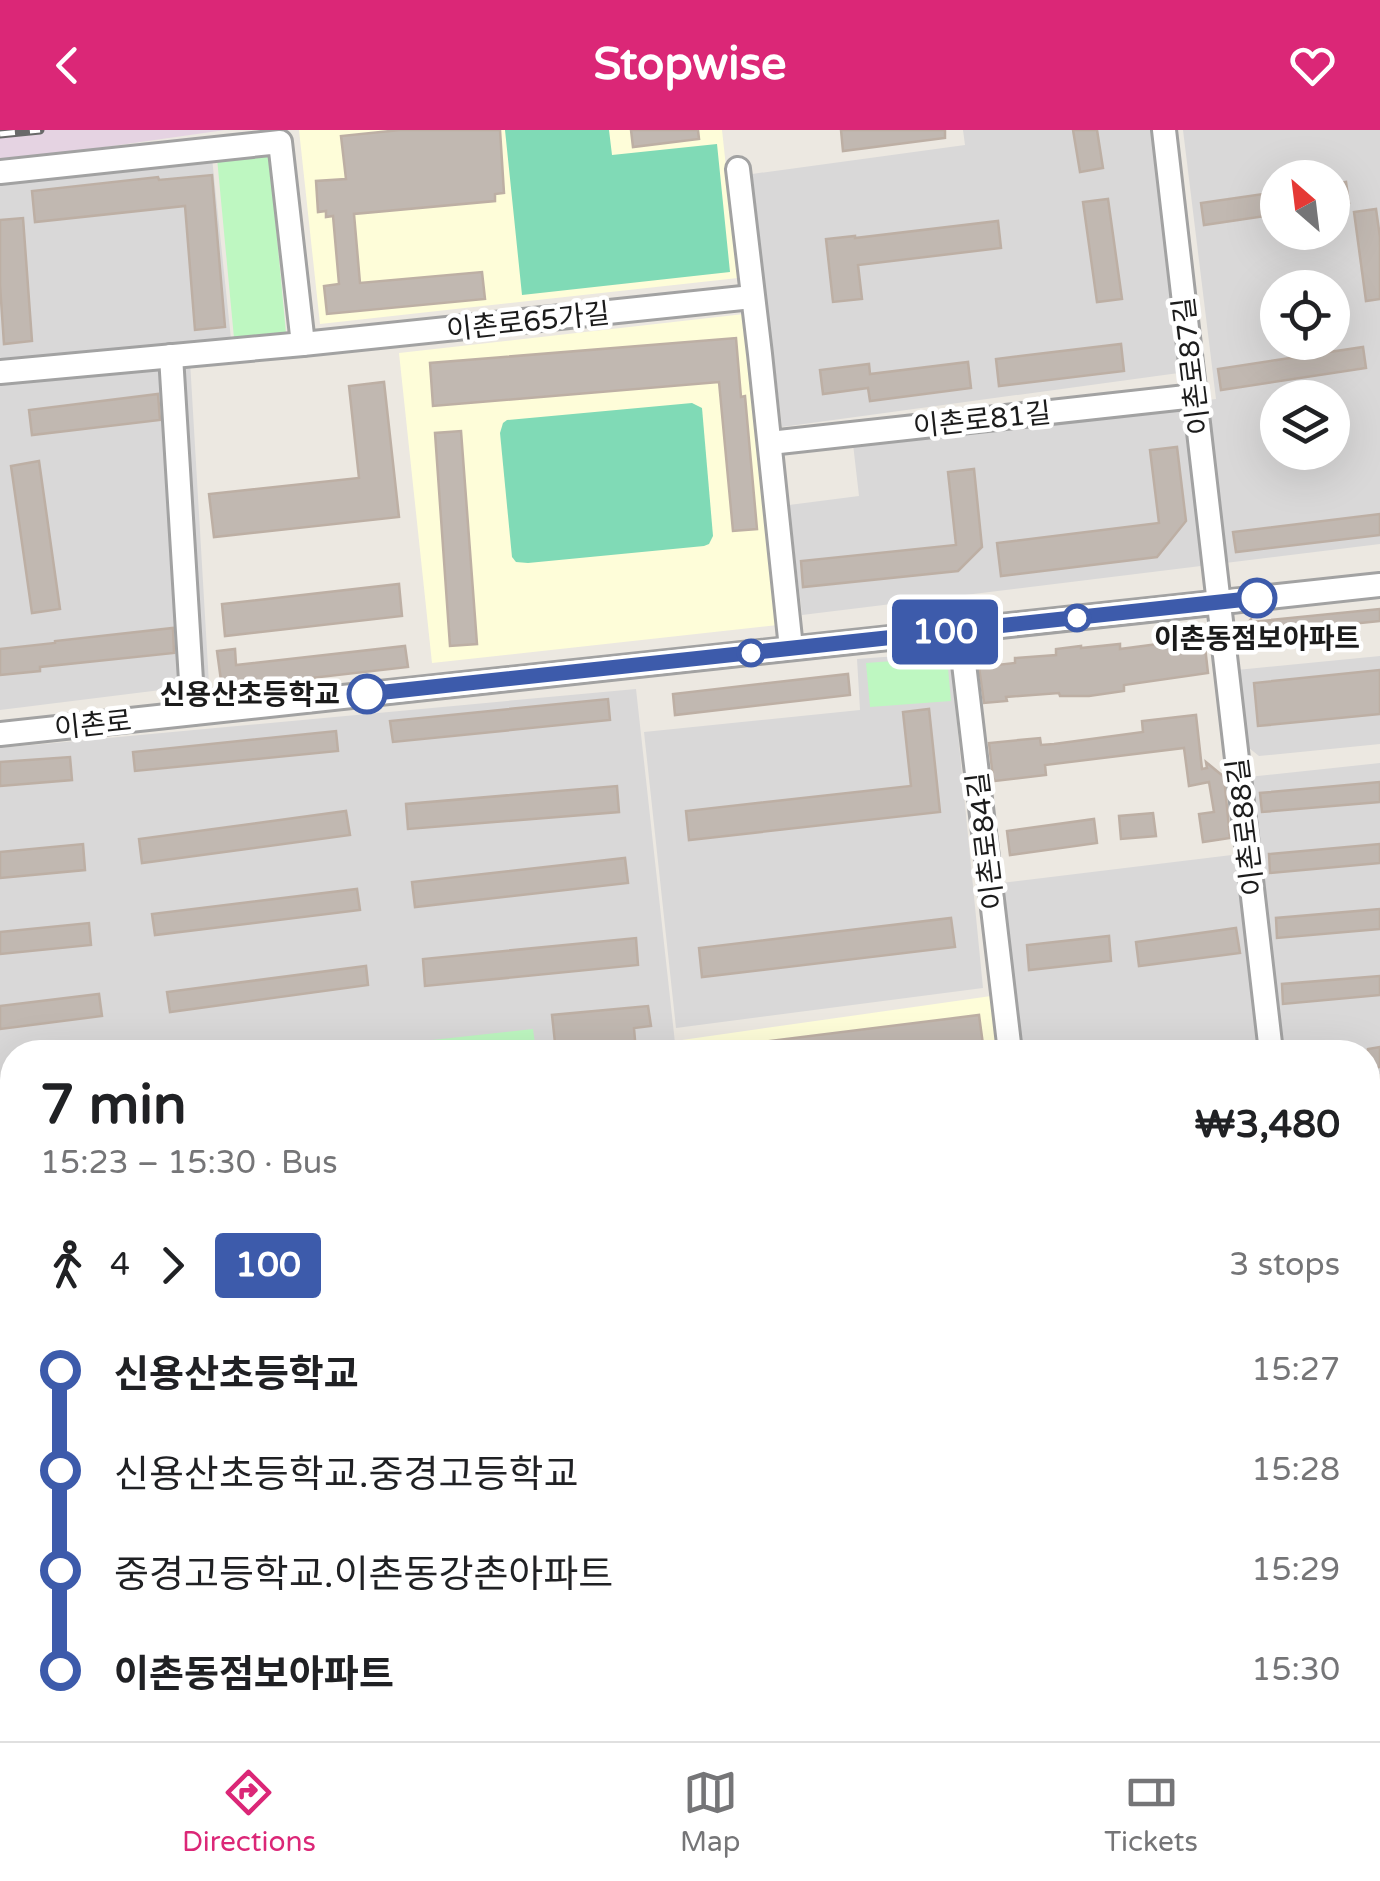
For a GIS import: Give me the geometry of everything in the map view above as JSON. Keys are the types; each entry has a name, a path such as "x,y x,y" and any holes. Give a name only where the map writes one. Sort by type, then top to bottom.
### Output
{"street":[{"name":"이촌로87길","path":"1164,130 1219,602"},
{"path":"0,172 280,142 303,344"},
{"path":"738,169 791,648"},
{"name":"이촌로65가길","path":"0,372 752,297"},
{"path":"171,356 193,713"},
{"name":"이촌로81길","path":"770,443 1195,396"},
{"name":"이촌로","path":"0,734 1380,585"},
{"name":"이촌로88길","path":"1219,602 1270,1040"},
{"name":"이촌로84길","path":"960,630 1009,1040"}],"shaded area":[{"path":"0,130 225,130 0,162"},
{"path":"299,130 722,130 738,278 320,324"},
{"path":"963,130 1171,130 1186,372 782,427 752,174 965,145"},
{"path":"1183,130 1380,130 1380,544 802,615 789,505 859,496 853,444 1216,399"},
{"path":"212,158 231,339 189,344 209,684 0,710 0,183"},
{"path":"744,314 778,625 432,663 399,353"},
{"path":"950,652 983,988 676,1028 644,732 860,710 857,659"},
{"path":"1380,656 1380,744 1259,756 1244,744 1237,670"},
{"path":"636,689 675,1040 0,1040 0,748"},
{"path":"1380,763 1380,1040 1275,1040 1248,777"},
{"path":"1240,854 1261,1040 1020,1040 1001,883"},
{"path":"991,996 996,1040 682,1040"}],"green space":[{"path":"505,130 609,130 612,155 717,144 730,272 522,295"},
{"path":"269,152 286,333 234,338 217,158"},
{"path":"692,403 702,408 713,536 709,544 516,562 512,557 500,433 503,423"},
{"path":"947,657 951,701 870,707 866,663"},
{"path":"533,1029 534,1040 432,1040"}],"building":[{"path":"400,130 500,130 504,193 495,194 495,201 354,214 360,283 482,272 485,299 327,314 324,286 339,284 333,216 326,217 326,211 318,212 316,181 346,179 341,136"},
{"path":"631,130 698,130 699,139 633,147"},
{"path":"841,130 945,130 945,138 843,151"},
{"path":"1073,130 1097,130 1103,168 1080,172"},
{"path":"212,175 225,327 195,330 185,206 35,222 32,191"},
{"path":"1260,195 1260,217 1204,225 1201,203"},
{"path":"1108,199 1122,299 1097,302 1083,202"},
{"path":"1376,209 1380,299 1366,301 1354,212"},
{"path":"23,218 32,341 4,344 0,220"},
{"path":"998,221 1001,248 858,265 862,299 833,302 826,239"},
{"path":"736,338 757,529 733,531 719,382 433,406 430,363"},
{"path":"1121,344 1124,371 999,386 996,359"},
{"path":"1363,347 1366,368 1287,380 1260,380 1260,384 1221,390 1218,369 1277,360 1350,360 1350,349"},
{"path":"968,362 971,388 870,401 868,388 823,394 820,370 869,364 870,374"},
{"path":"384,382 399,517 214,537 209,494 359,478 349,386"},
{"path":"158,394 160,420 32,435 29,410"},
{"path":"461,431 477,644 450,646 435,433"},
{"path":"1177,447 1186,521 1157,557 1001,576 997,543 1159,523 1150,450"},
{"path":"39,461 60,609 32,613 11,466"},
{"path":"974,469 982,547 958,571 803,587 801,561 956,545 948,472"},
{"path":"1380,514 1380,535 1236,552 1233,532"},
{"path":"399,584 402,616 225,636 222,604"},
{"path":"1380,609 1380,621 1253,634 1254,650 1240,652 1238,634 1251,619"},
{"path":"173,628 174,653 0,675 0,649"},
{"path":"1204,638 1208,673 1124,685 1124,691 1089,696 1059,693 1006,697 1007,701 984,703 979,667 1015,663 1015,658 1056,655 1056,649 1120,644 1120,649"},
{"path":"405,646 408,667 222,688 217,651 235,649 236,665"},
{"path":"1380,670 1380,714 1258,726 1254,683"},
{"path":"848,674 850,695 675,715 673,694"},
{"path":"608,699 610,720 393,742 390,721"},
{"path":"929,709 940,812 689,840 686,811 911,786 903,712"},
{"path":"1196,715 1202,769 1207,768 1206,762 1224,777 1230,838 1203,842 1199,814 1214,812 1209,782 1189,786 1184,748 1045,765 1046,775 995,781 993,778 989,743 1040,738 1041,745 1143,732 1142,721"},
{"path":"336,731 338,751 135,771 133,752"},
{"path":"70,757 72,780 0,786 0,762"},
{"path":"1380,782 1380,802 1262,812 1260,793"},
{"path":"617,786 619,812 408,829 406,804"},
{"path":"346,811 350,835 142,863 139,839"},
{"path":"1153,813 1156,836 1121,839 1119,816"},
{"path":"1094,819 1097,843 1010,855 1007,831"},
{"path":"83,844 85,870 0,878 0,852"},
{"path":"1380,844 1380,863 1270,873 1269,854"},
{"path":"625,858 628,883 415,907 412,882"},
{"path":"357,889 360,910 155,935 152,914"},
{"path":"1380,909 1380,929 1277,938 1276,918"},
{"path":"951,918 955,947 702,977 699,948"},
{"path":"89,923 91,945 0,954 0,932"},
{"path":"1236,928 1240,953 1139,966 1136,942"},
{"path":"1109,936 1111,961 1029,970 1027,945"},
{"path":"636,938 638,965 425,986 423,959"},
{"path":"366,966 368,985 170,1012 167,992"},
{"path":"1380,976 1380,995 1283,1004 1282,984"},
{"path":"99,994 102,1016 0,1029 0,1006"},
{"path":"648,1006 651,1026 634,1028 635,1040 555,1040 552,1015"},
{"path":"979,1015 982,1040 778,1040"}],"railway":[{"path":"0,134 40,130"}],"bus line":[{"name":"100","path":"367,694 1257,598"}],"place":[{"name":"이촌동점보아파트","path":"1257,598"},
{"name":"신용산초등학교","path":"367,694"}]}
